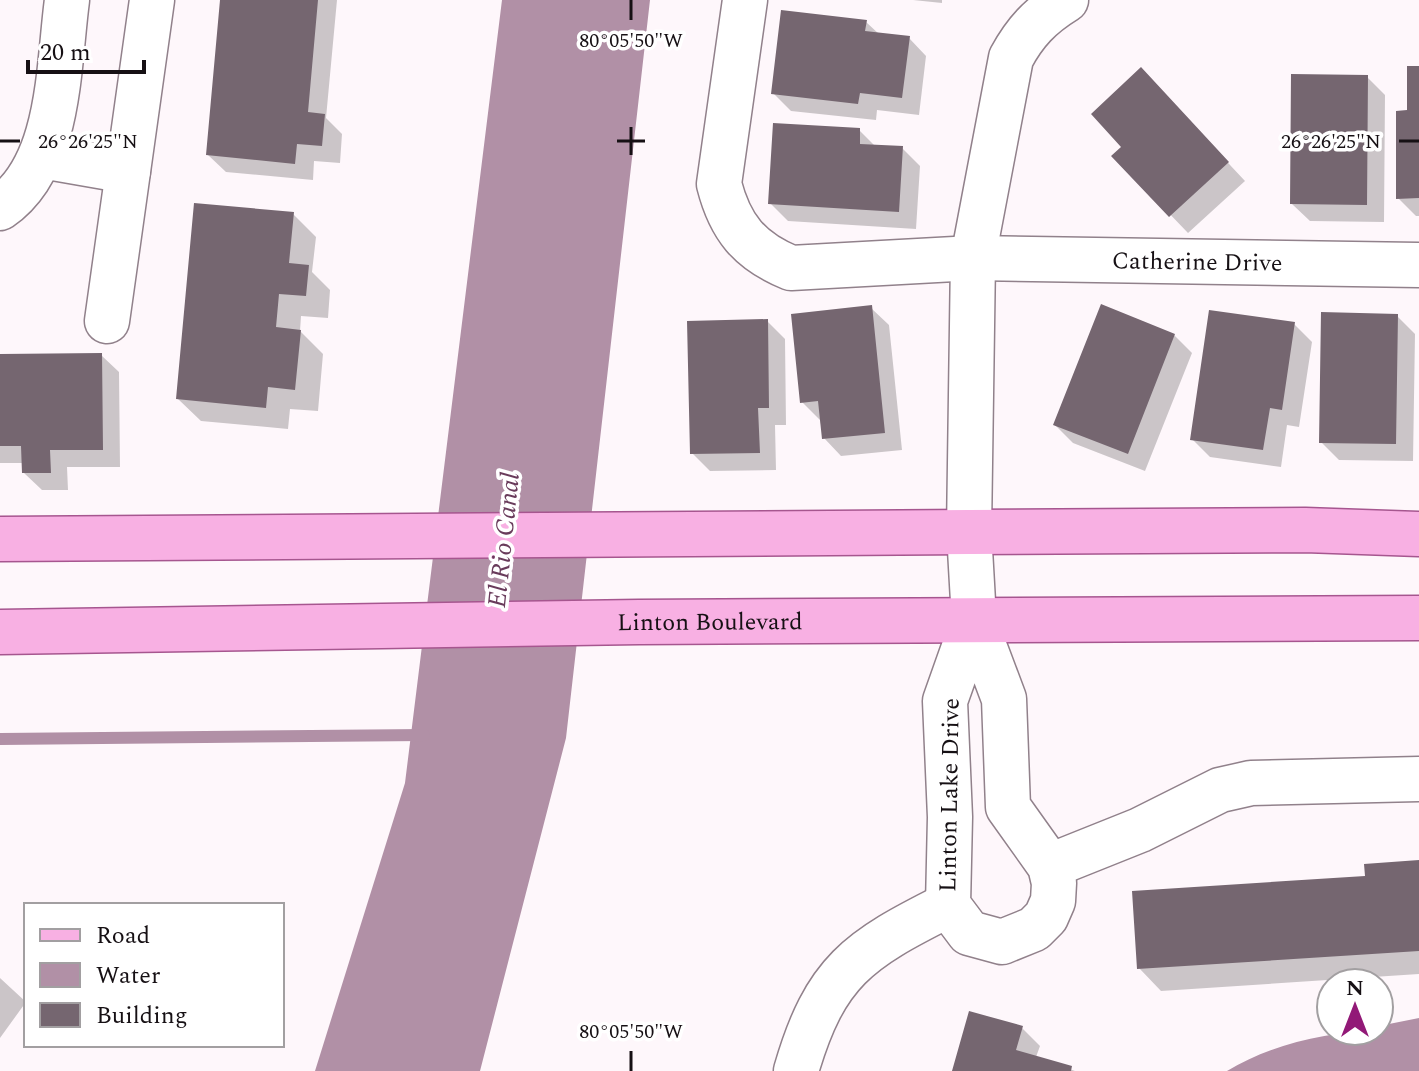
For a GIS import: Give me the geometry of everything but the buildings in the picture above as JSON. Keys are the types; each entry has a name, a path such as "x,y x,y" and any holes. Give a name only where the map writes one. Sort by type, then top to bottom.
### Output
{"main road":[{"path":"0,539 1305,530 1419,534"},
{"name":"Linton Boulevard","path":"0,632 639,622 1419,618"}],"street":[{"path":"0,208 29,181 42,156 67,0"},
{"path":"107,321 152,0"},
{"name":"Catherine Drive","path":"745,0 719,184 726,213 742,238 764,257 791,268 973,258 1419,265"},
{"path":"1066,0 1042,15 1023,35 1011,58 973,258 969,532 974,619 1004,699 1008,807 1050,866 1140,830 1206,796 1251,783 1419,779"},
{"path":"42,156 128,171"},
{"name":"Linton Lake Drive","path":"974,619 945,701 950,817 948,905 956,921 969,933 1002,942 1019,938 1034,929 1049,909 1054,883 1050,866"},
{"name":"Linton Lake Drive","path":"796,1071 816,1012 850,963 873,944 948,905"}],"water":[{"name":"El Rio Canal","path":"502,0 650,0 566,738 480,1071 315,1071 405,783"},
{"path":"1419,1018 1419,1071 1227,1071 1262,1054 1315,1038 1315,1047 1395,1047 1395,1023"}],"waterway":[{"path":"0,739 424,735"}]}
